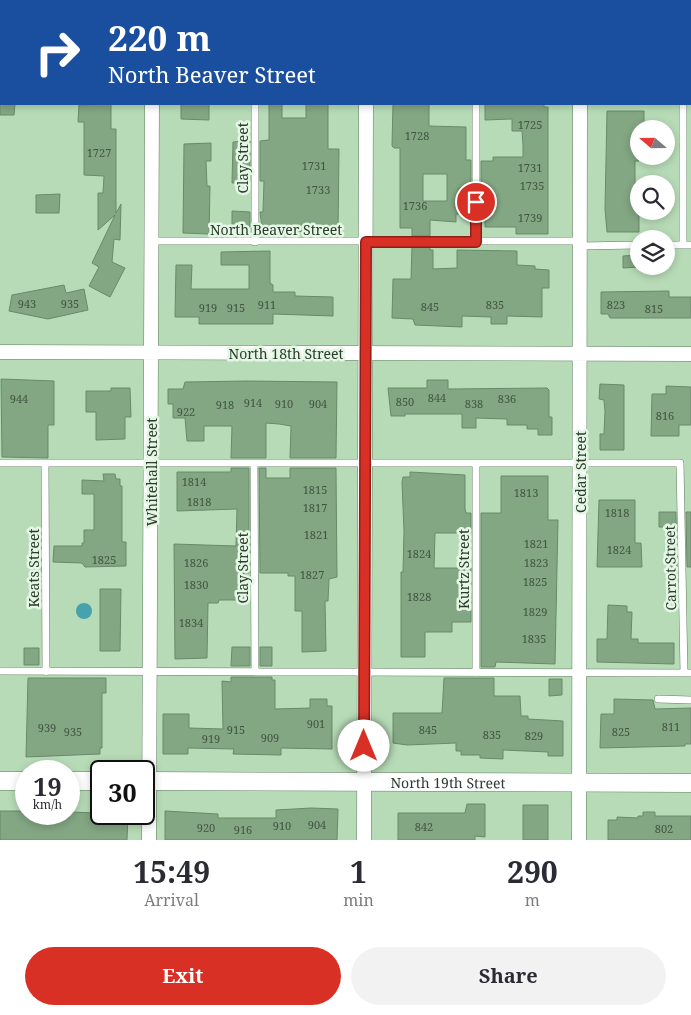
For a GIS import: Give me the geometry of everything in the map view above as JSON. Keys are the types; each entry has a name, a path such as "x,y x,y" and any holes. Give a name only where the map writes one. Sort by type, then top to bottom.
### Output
{"street":[{"name":"Whitehall Street","path":"148,760 150,671 152,105"},
{"path":"364,840 366,105"},
{"name":"Cedar Street","path":"579,840 580,105"},
{"name":"North 18th Street","path":"0,352 691,354"},
{"path":"0,781 15,781"},
{"name":"North 19th Street","path":"155,781 691,783"},
{"name":"Whitehall Street","path":"148,825 149,840"}],"lane":[{"name":"Clay Street","path":"254,105 255,242"},
{"path":"476,105 476,242"},
{"path":"683,105 683,245"},
{"name":"North Beaver Street","path":"152,241 476,242 630,246"},
{"path":"675,245 691,245"},
{"path":"0,463 580,465"},
{"name":"Keats Street","path":"45,464 46,672"},
{"name":"Clay Street","path":"254,464 255,672"},
{"name":"Kurtz Street","path":"476,464 476,673"},
{"name":"Carrot Street","path":"580,465 680,464 688,673"},
{"path":"0,671 688,673"},
{"path":"658,699 691,700"}],"water":[{"path":"81,603 87,603 92,608 90,617 81,619 76,614 76,608"}],"building":[{"path":"0,105 15,105 14,115 0,115"},
{"path":"79,105 111,105 111,129 116,129 116,213 121,204 120,240 114,239 112,262 125,268 110,297 89,286 99,267 92,263 115,215 98,230 98,193 103,193 104,176 84,175 84,122 78,122"},
{"path":"181,105 209,105 209,120 181,119"},
{"path":"269,105 282,105 282,118 306,118 306,105 328,105 328,149 339,149 338,232 278,231 278,234 263,234 260,212 263,212 264,181 260,181 260,141 269,140"},
{"path":"393,105 429,105 429,126 466,127 466,160 471,160 471,188 459,188 460,214 456,214 456,222 430,220 430,236 412,236 412,228 400,228 400,148 392,146","holes":["423,174 447,174 447,201 423,201"]},
{"path":"485,105 544,105 544,107 548,107 548,234 516,234 516,227 485,227 485,188 481,188 481,161 493,161 493,157 523,157 523,145 522,131 512,131 512,119 485,120"},
{"path":"607,111 644,111 644,120 630,120 630,165 635,165 635,175 630,175 630,220 639,220 639,230 607,232 605,209"},
{"path":"250,141 250,182 232,183 233,142"},
{"path":"211,143 211,161 206,161 207,186 210,186 209,234 183,233 184,144"},
{"path":"60,194 59,213 36,213 36,195"},
{"path":"232,211 250,212 250,227 232,227"},
{"path":"412,246 430,246 430,250 433,250 433,269 457,268 457,250 517,251 517,265 535,266 535,269 549,270 549,288 542,288 542,317 507,316 507,324 491,324 491,317 462,316 462,327 415,325 413,319 392,318 393,279 411,279"},
{"path":"270,251 270,283 273,285 273,292 295,292 295,296 333,297 333,316 273,314 273,324 199,324 199,317 175,317 176,265 192,265 191,289 249,289 249,265 221,265 221,252"},
{"path":"623,256 630,256 630,268 623,268"},
{"path":"64,285 66,293 84,289 88,310 48,319 9,311 12,295"},
{"path":"669,291 669,297 691,297 691,318 610,318 608,314 601,314 601,292"},
{"path":"1,379 54,381 54,425 48,425 48,458 2,457"},
{"path":"427,380 448,380 448,389 547,388 549,390 549,417 552,417 552,435 538,435 538,429 527,429 527,425 507,425 507,419 476,418 476,428 462,428 462,414 405,414 405,416 391,416 388,388 427,388"},
{"path":"185,382 337,382 336,458 290,458 291,426 279,424 266,423 266,458 231,458 232,426 204,426 204,441 187,441 185,418 173,418 173,404 168,404 168,389 183,389"},
{"path":"600,384 624,385 624,450 600,450 600,434 604,434 605,411 604,400 599,399"},
{"path":"666,386 691,387 691,425 679,425 679,436 651,436 652,394 666,394"},
{"path":"111,388 130,388 131,417 125,417 125,439 96,440 96,412 86,412 86,391 111,391"},
{"path":"231,468 249,468 249,573 244,573 244,600 219,600 218,603 208,603 207,658 175,659 174,544 236,546 237,509 177,511 177,472 231,472"},
{"path":"259,468 266,468 266,478 290,478 290,468 336,468 337,577 329,579 328,601 325,601 326,651 302,652 302,611 295,611 295,576 288,576 288,573 260,573"},
{"path":"410,472 465,475 465,509 466,513 471,513 471,533 435,533 434,568 471,568 471,622 452,622 452,632 425,632 425,657 401,657 401,572 403,572 404,531 402,482 403,477 410,477"},
{"path":"103,474 115,474 116,479 120,479 120,486 122,486 122,542 126,542 126,566 85,567 82,563 53,562 54,546 82,546 82,543 84,543 84,530 94,530 94,494 82,494 82,480 104,481"},
{"path":"501,476 548,476 548,520 558,520 555,664 496,662 495,667 481,667 481,513 501,513"},
{"path":"599,500 635,500 635,543 641,543 642,567 597,567"},
{"path":"659,512 676,512 677,567 668,567 668,527 659,527"},
{"path":"686,512 691,512 691,567 687,567"},
{"path":"100,589 121,589 120,651 100,651"},
{"path":"608,605 627,606 627,612 632,612 631,639 638,639 638,643 674,643 674,664 597,662 597,639 607,639"},
{"path":"232,647 250,647 250,666 231,666"},
{"path":"260,647 272,647 272,666 260,666"},
{"path":"24,648 39,648 39,665 24,665"},
{"path":"231,677 272,677 272,680 275,680 275,709 310,708 310,699 327,699 327,706 332,706 332,749 281,748 281,755 233,754 234,749 188,748 188,754 163,754 163,714 189,714 189,728 223,729 222,681 231,682"},
{"path":"28,678 106,678 106,693 102,693 102,748 100,748 100,754 26,757"},
{"path":"444,678 494,678 494,696 520,696 521,716 528,716 528,719 563,721 563,756 548,756 548,752 503,750 503,759 480,758 480,755 461,755 461,751 456,751 456,743 407,745 393,743 393,713 442,713"},
{"path":"549,679 562,679 562,695 549,696"},
{"path":"614,699 653,700 655,709 691,708 691,744 685,744 685,746 600,748 601,714 614,714"},
{"path":"467,804 485,804 485,837 475,836 475,840 398,840 398,813 465,813"},
{"path":"523,805 548,805 548,840 523,840"},
{"path":"338,809 337,840 165,840 165,811 218,814 218,818 276,818 276,810"},
{"path":"0,811 15,811 15,825 80,825 80,812 90,813 90,825 128,825 127,840 0,840"},
{"path":"643,812 655,812 655,816 691,816 691,840 608,840 608,820 617,820 617,817 638,818 638,816 643,816"}],"route":[{"path":"364,746 366,242 476,242 476,202"}]}
